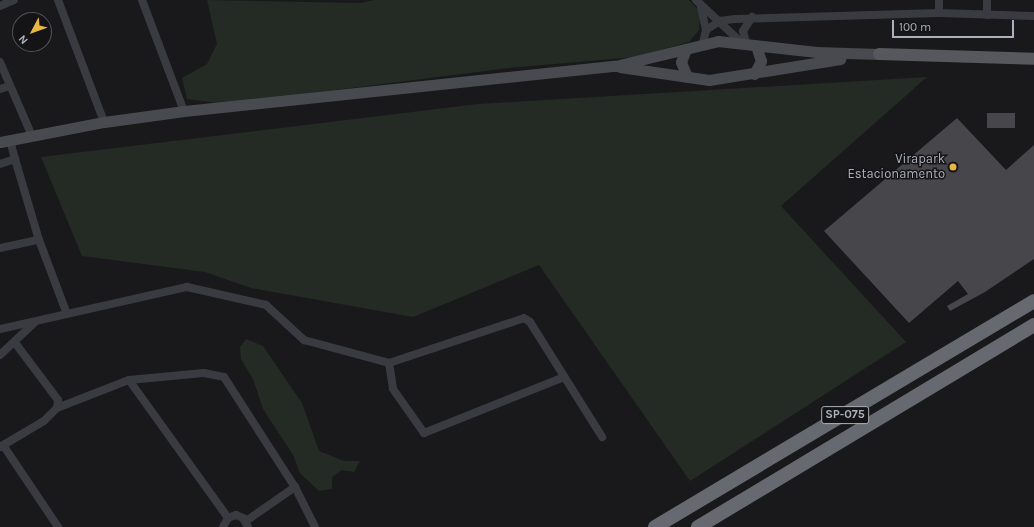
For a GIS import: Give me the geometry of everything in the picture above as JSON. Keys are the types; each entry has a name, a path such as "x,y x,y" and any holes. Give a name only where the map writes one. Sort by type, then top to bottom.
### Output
{"highway":[{"name":"SP-075","path":"655,527 1034,301"},
{"name":"SP-075","path":"698,527 1034,325"}],"main road":[{"path":"5,141 104,122 184,111 615,66 686,49 702,43 748,44 879,54 1034,59"},
{"path":"748,44 761,61 754,74"},
{"path":"686,49 682,62 687,77"},
{"path":"615,66 710,80 879,54"}],"street":[{"path":"0,6 14,0"},
{"path":"58,0 104,122"},
{"path":"142,0 184,111"},
{"path":"939,0 939,13"},
{"path":"987,0 987,15"},
{"path":"698,3 748,44"},
{"path":"698,3 706,30 702,43"},
{"path":"706,30 720,21 752,17 939,13 1034,16"},
{"path":"748,44 743,31 752,17"},
{"path":"0,62 32,136"},
{"path":"0,89 10,86"},
{"path":"5,141 15,159 39,240 67,314"},
{"path":"0,164 15,159"},
{"path":"0,248 39,240"},
{"path":"0,329 172,289 212,290 266,305 304,340 389,363 524,318 530,322 602,437"},
{"path":"0,355 16,344 34,322"},
{"path":"16,344 54,390 57,408"},
{"path":"389,363 393,389 424,433 564,377"},
{"path":"58,527 2,446 44,421 57,408 129,380 204,373 224,377 295,487 315,527"},
{"path":"129,380 228,518"},
{"path":"223,527 228,518 236,515 247,524 295,487"}],"shaded area":[{"path":"207,0 361,3 374,0 689,0 700,12 699,30 689,42 635,57 509,68 225,104 187,99 182,78 207,64 217,44"},
{"path":"927,77 781,206 906,342 690,481 539,265 413,317 251,288 205,272 82,256 41,157 478,104"},
{"path":"246,339 263,346 302,403 319,451 344,461 360,461 354,472 342,470 332,477 332,489 319,491 300,473 293,455 263,409 253,379 241,359 240,347"}],"building":[{"path":"987,113 1015,113 1015,128 987,128"},
{"name":"Virapark Estacionamento","path":"957,118 1006,170 1034,145 1034,259 985,292 950,311 947,306 968,294 958,281 909,323 824,231"}],"place":[{"name":"Virapark Estacionamento","path":"953,167"}]}
